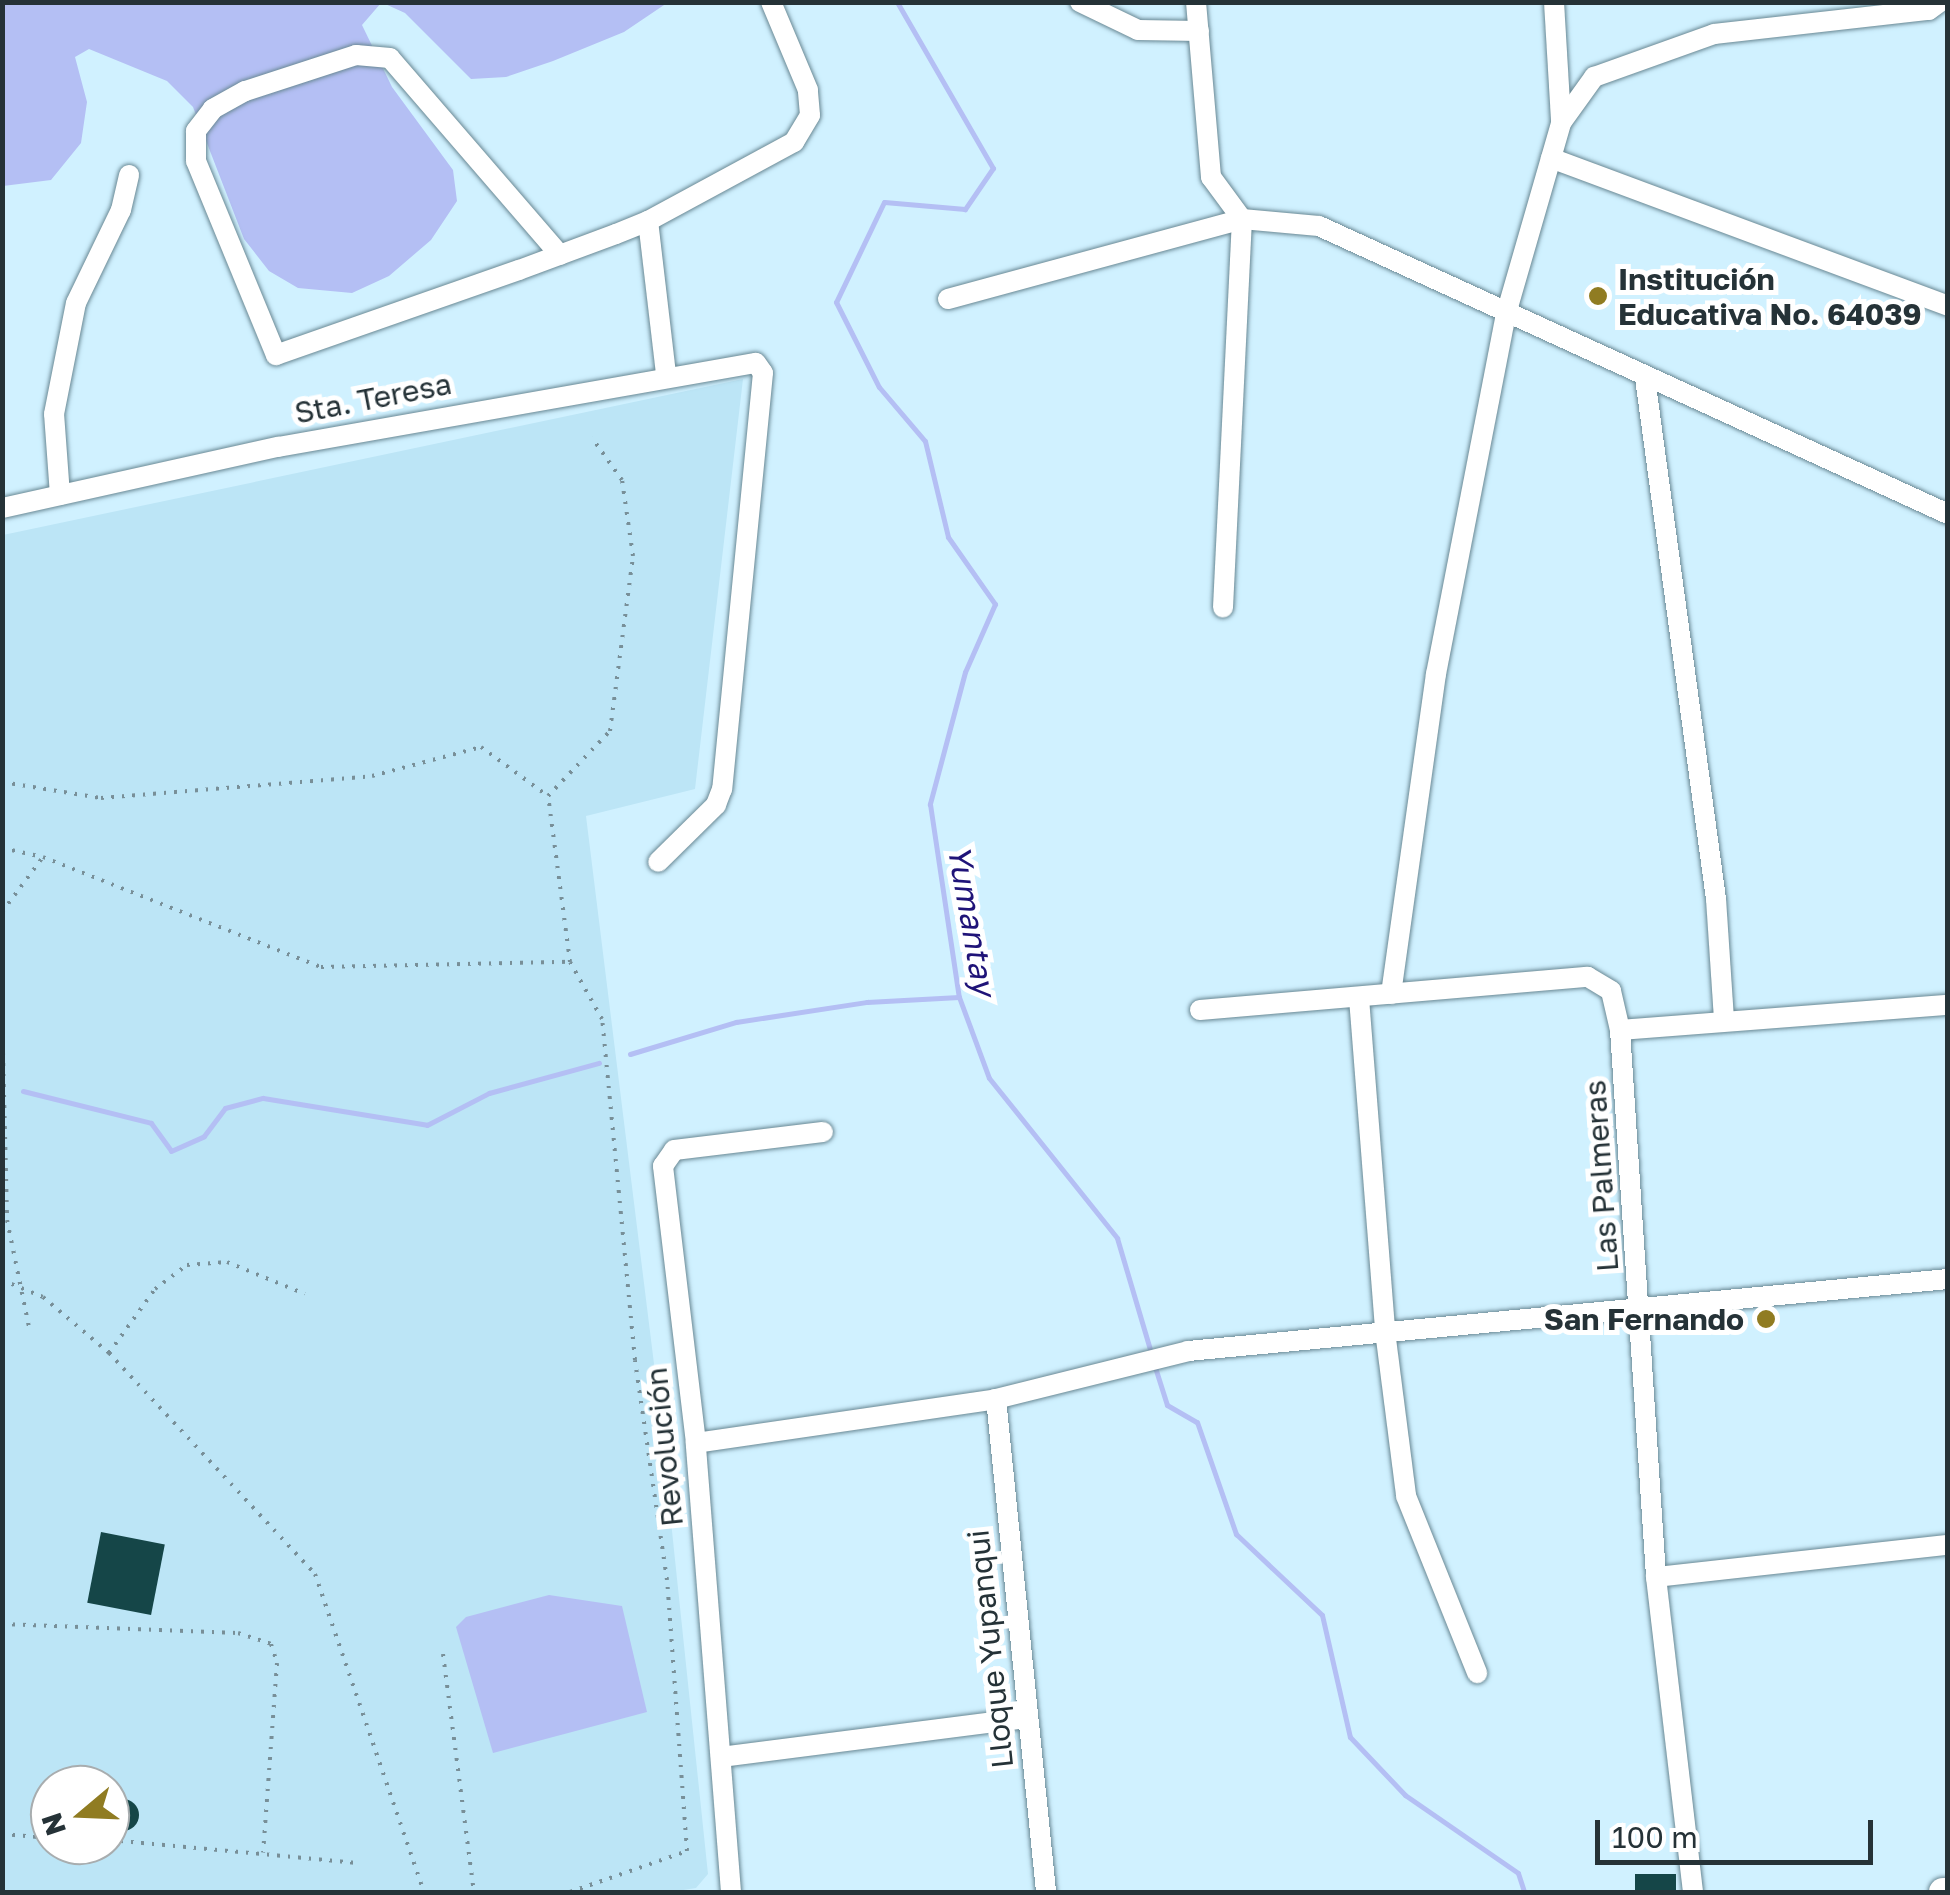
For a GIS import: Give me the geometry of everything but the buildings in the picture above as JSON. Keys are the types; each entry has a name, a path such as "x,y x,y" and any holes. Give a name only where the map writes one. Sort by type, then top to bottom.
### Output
{"street":[{"path":"560,255 390,58 356,55 245,91 213,108 196,130 196,161 276,355 560,255 648,221 794,142 810,116 808,90 771,2"},
{"path":"1080,2 1138,30 1199,30"},
{"path":"1196,2 1212,177 1242,219 1223,608"},
{"path":"1391,994 1436,674 1506,314 1561,122 1554,2"},
{"path":"1561,122 1594,77 1714,34 1930,10 1940,2"},
{"path":"1551,158 1948,306"},
{"path":"60,495 54,414 76,303 121,210 130,175"},
{"path":"948,299 1098,254 1242,219 1319,226 1948,514"},
{"path":"648,221 666,374"},
{"name":"Sta. Teresa","path":"2,508 666,374 756,363 764,372 722,789 716,804 658,862"},
{"path":"1645,378 1716,899 1724,1021"},
{"name":"Las Palmeras","path":"1200,1010 1588,977 1611,992 1620,1030 1656,1577 1693,1892"},
{"path":"1359,998 1384,1331 1406,1496 1477,1673"},
{"path":"1620,1030 1948,1005"},
{"name":"Revolución","path":"731,1892 696,1443 666,1157 674,1150 823,1132"},
{"path":"696,1443 996,1399 1188,1351 1948,1278"},
{"name":"Lloque Yupanqui","path":"996,1399 1046,1892"},
{"path":"1656,1577 1948,1545"},
{"path":"721,1758 1026,1718"}],"path":[{"path":"548,796 610,730 633,556 622,480 592,438"},
{"path":"2,782 101,798 372,776 480,747 548,796 570,962 602,1019 635,1360 667,1580 687,1851 570,1892"},
{"path":"2,848 44,858 322,966 570,962"},
{"path":"2,912 44,858"},
{"path":"2,1011 7,1220 30,1332"},
{"path":"109,1353 155,1289 187,1265 227,1262 305,1294"},
{"path":"2,1280 43,1297 109,1353 315,1574 424,1892"},
{"path":"2,1624 238,1633 271,1644 278,1663 263,1852"},
{"path":"443,1654 474,1892"},
{"path":"2,1834 30,1836"},
{"path":"130,1842 357,1863"}],"shaded area":[{"path":"743,379 695,789 586,816 657,1388 708,1874 696,1888 671,1892 3,1892 3,535"}],"water":[{"path":"2,3 381,3 362,25 392,87 453,170 457,201 431,240 389,276 352,293 298,288 269,271 244,239 193,107 167,81 89,49 75,57 87,102 81,143 51,180 3,186"},
{"path":"383,3 667,3 624,32 553,61 506,77 471,79 405,13"},
{"path":"549,1595 622,1606 647,1712 493,1753 456,1627 466,1617"}],"waterway":[{"name":"Yumantay","path":"897,2 993,168 965,209 884,202 836,302 879,387 925,441 948,537 995,604 965,672 930,804 959,997 989,1078 1117,1238 1151,1353"},
{"path":"630,1054 736,1022 867,1002 959,997"},
{"path":"23,1091 151,1123 171,1151 204,1136 225,1108 263,1098 427,1125 489,1093 599,1063"},
{"name":"Yumantay","path":"1154,1364 1167,1405 1197,1422 1236,1534 1322,1615 1350,1737 1405,1795 1518,1873 1524,1892"}],"place":[{"name":"Institución Educativa No. 64039","path":"1598,296"},
{"name":"San Fernando","path":"1766,1319"}]}
